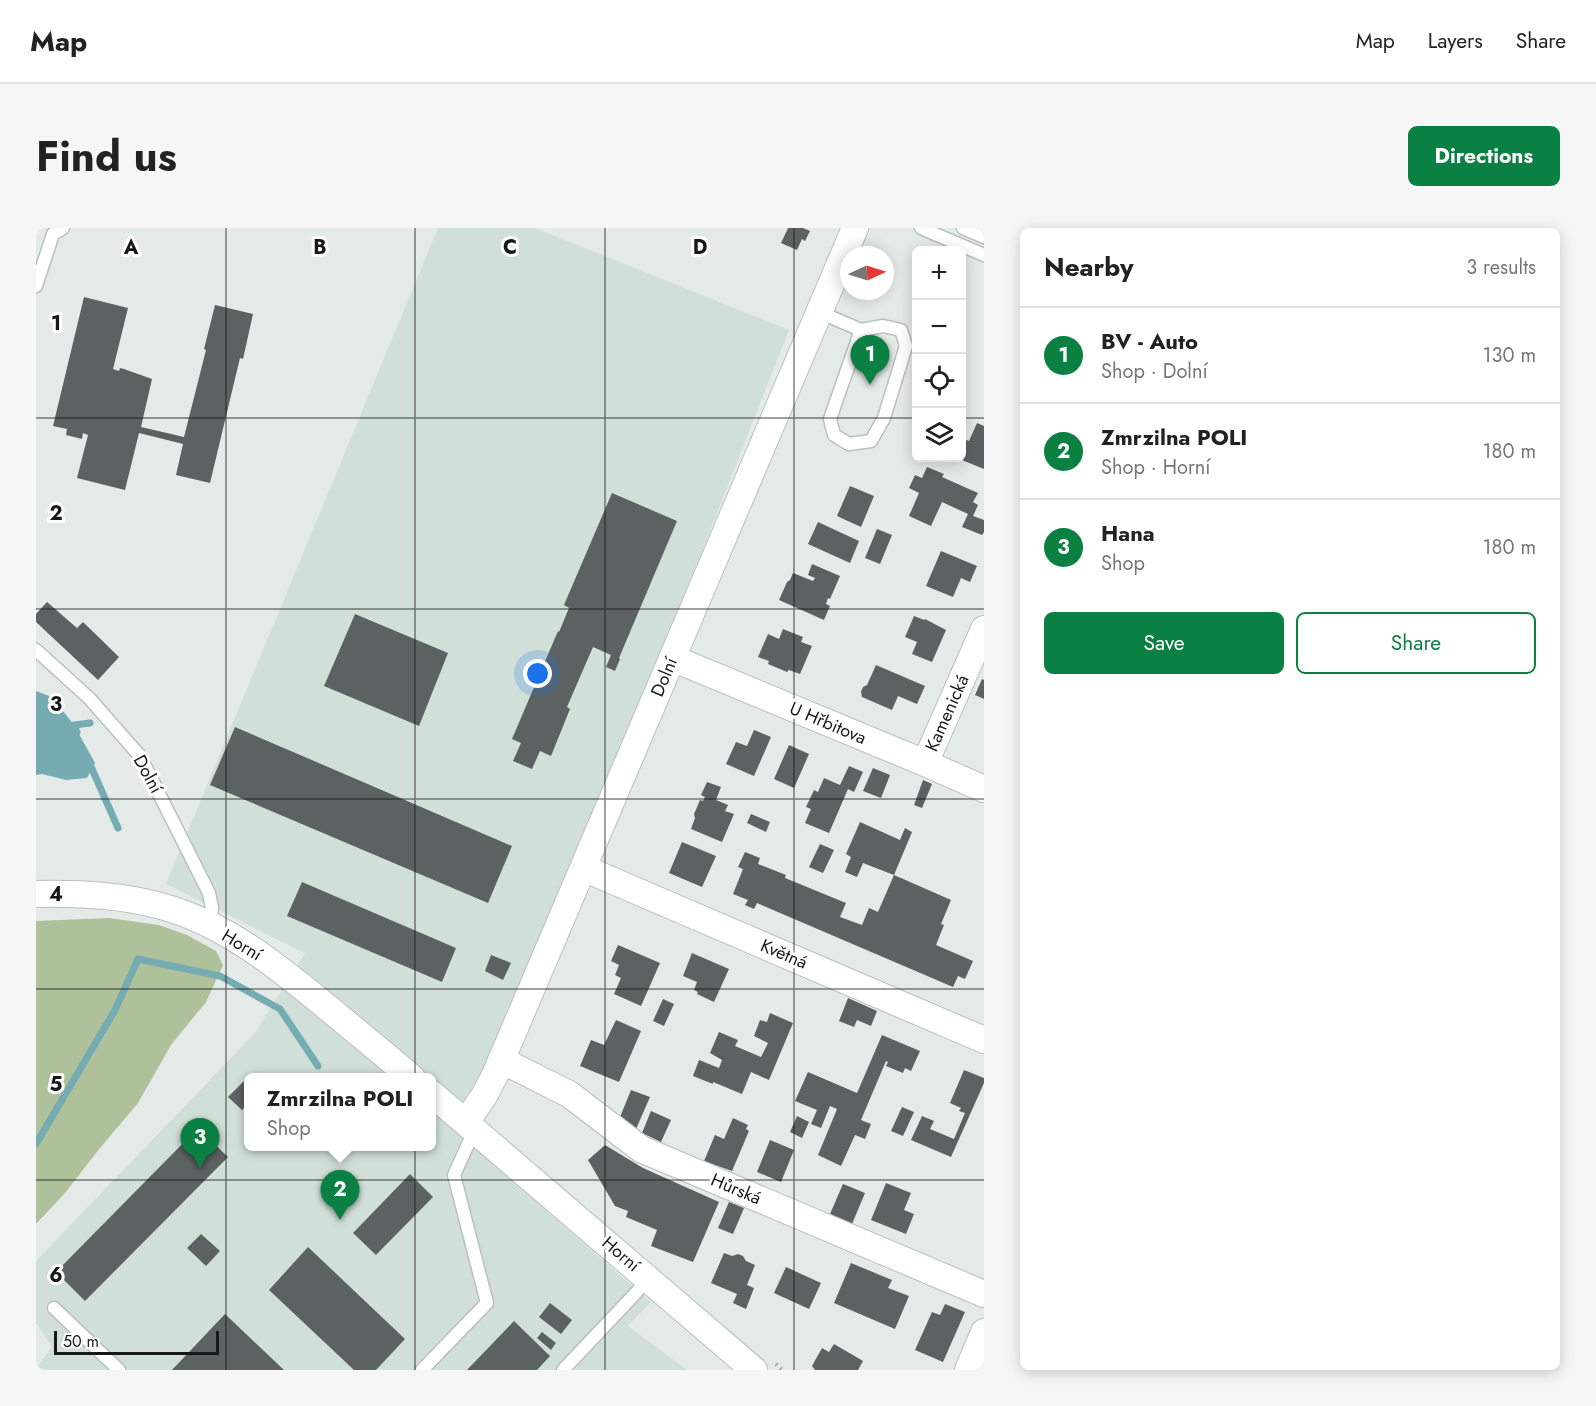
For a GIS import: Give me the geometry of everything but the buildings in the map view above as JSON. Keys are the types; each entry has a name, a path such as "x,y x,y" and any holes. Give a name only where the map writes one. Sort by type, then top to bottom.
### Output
{"street":[{"name":"Dolní","path":"471,1126 495,1075 855,228"},
{"name":"Kamenická","path":"925,763 984,629"},
{"name":"U Hřbitova","path":"672,658 984,789"},
{"name":"Květná","path":"583,868 984,1040"},
{"name":"Horní","path":"36,894 102,896 138,901 172,910 210,926 255,951 288,975 407,1073"},
{"name":"Hůrská","path":"501,1060 569,1094 641,1149 984,1294"},
{"name":"Horní","path":"436,1096 754,1370"},
{"path":"968,1370 984,1332"}],"lane":[{"path":"36,286 53,234 63,228"},
{"path":"921,228 984,255"},
{"path":"963,228 984,237"},
{"path":"819,312 861,330 883,326 901,330 906,346 884,418 871,441 849,444 834,435 830,419 861,330"},
{"name":"Dolní","path":"36,651 89,698 140,756 209,893 212,908 210,926"},
{"path":"422,1370 487,1303 454,1175 471,1126"},
{"path":"563,1370 649,1279"},
{"path":"54,1308 119,1370"}],"shaded area":[{"path":"438,228 535,228 789,330 664,648 461,1136 651,1302 628,1326 687,1370 36,1370 52,1347 36,1323 36,1261 255,1033 305,953 166,884"}],"green space":[{"path":"109,918 159,925 187,935 216,951 223,965 206,1002 171,1045 138,1103 65,1193 36,1224 36,921"}],"water":[{"path":"36,691 52,697 74,725 95,763 87,778 66,780 42,774 36,775"}],"waterway":[{"path":"77,732 74,725 90,723"},
{"path":"89,762 118,828"},
{"path":"36,1144 115,1010 138,959 220,976 280,1009 318,1066"}],"place":[{"name":"BV - Auto","path":"870,385"},
{"name":"Hana","path":"200,1168"},
{"name":"Zmrzilna POLI","path":"340,1220"}]}
